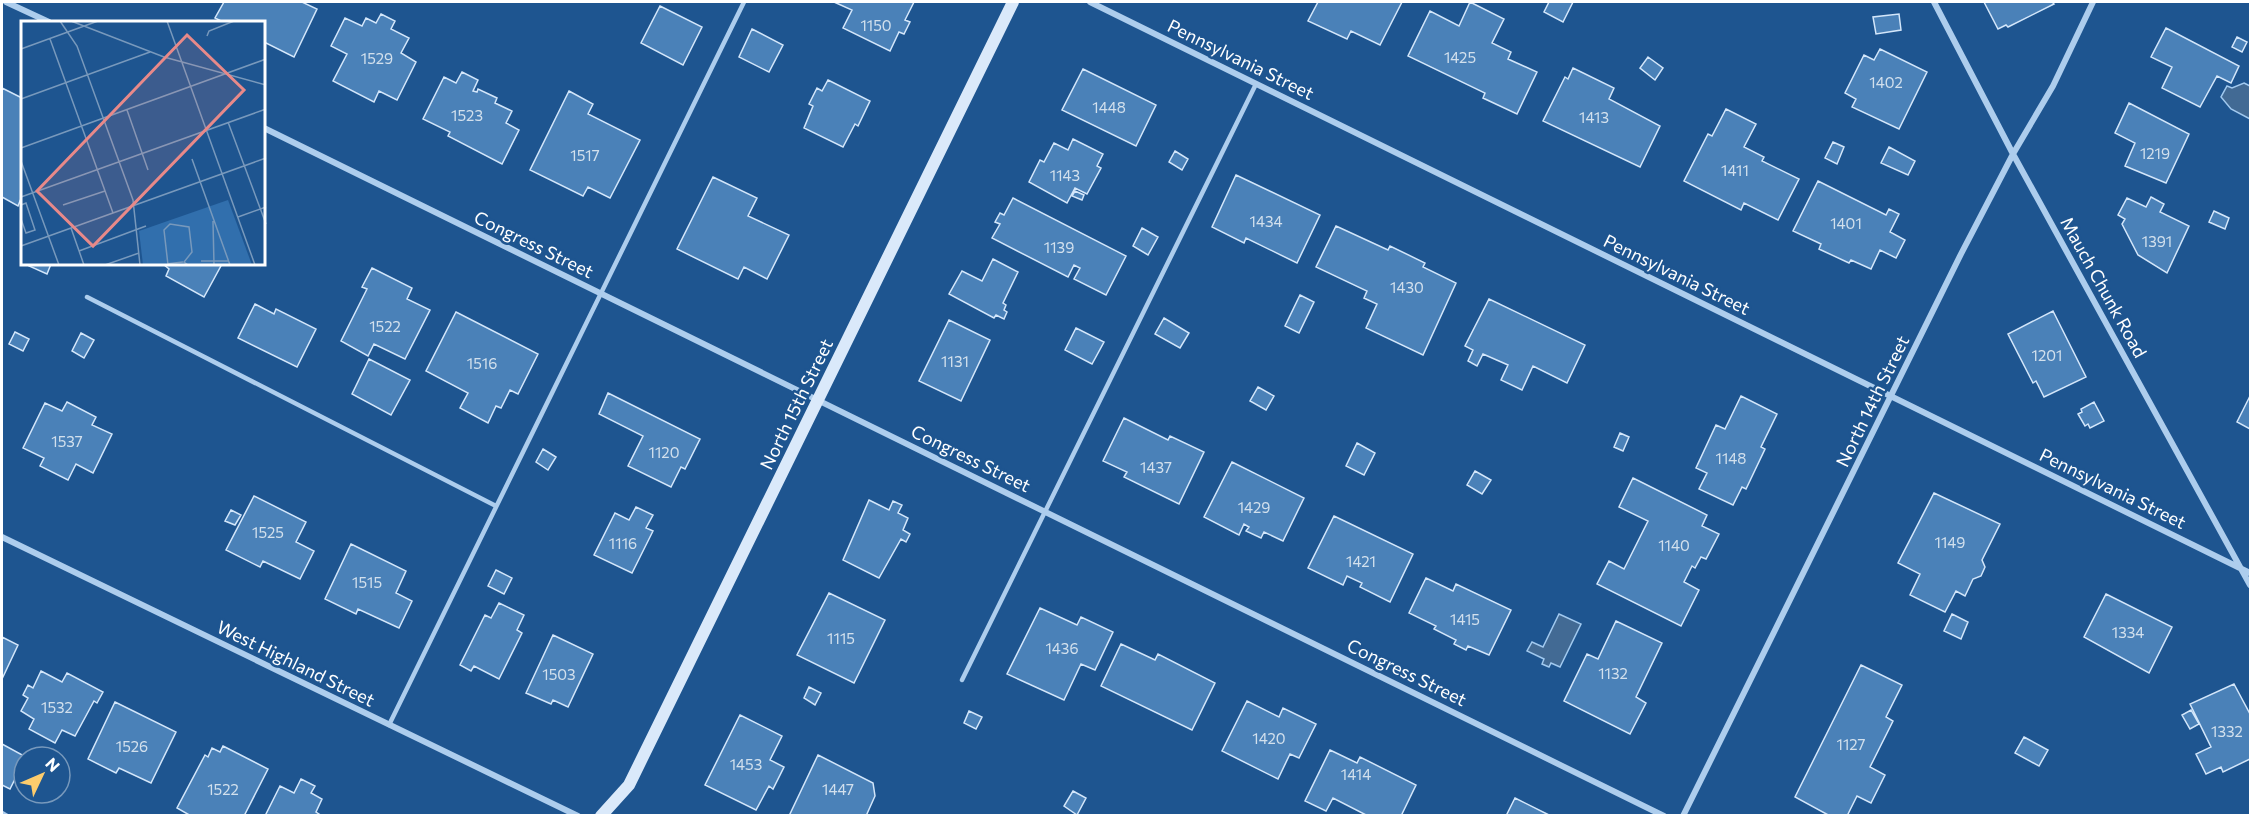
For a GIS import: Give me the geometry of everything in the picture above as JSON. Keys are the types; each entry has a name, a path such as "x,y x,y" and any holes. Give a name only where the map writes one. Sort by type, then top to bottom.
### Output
{"main road":[{"name":"North 15th Street","path":"601,816 629,785 1013,2"}],"street":[{"path":"6,2 47,21"},
{"name":"Pennsylvania Street","path":"1090,2 2250,573"},
{"name":"Mauch Chunk Road","path":"1934,2 2013,154 2250,585"},
{"name":"North 14th Street","path":"1683,816 1891,396 2013,154 2053,86 2093,2"},
{"name":"Congress Street","path":"266,129 1664,816"},
{"name":"West Highland Street","path":"2,537 578,816"}],"lane":[{"path":"389,725 744,2"},
{"path":"962,680 1257,84"},
{"path":"87,297 496,506"},
{"path":"2,813 7,816"}],"water":[{"path":"2244,83 2250,86 2250,119 2231,109 2221,97 2227,86 2232,88"},
{"path":"1559,614 1581,624 1560,667 1551,663 1549,667 1542,664 1544,659 1527,651 1532,642 1543,647"}],"building":[{"path":"224,2 302,2 317,9 294,57 266,43 266,21 221,21 215,18"},
{"path":"834,2 914,2 905,20 910,22 904,34 899,32 890,51 843,28 852,10"},
{"path":"1318,2 1402,2 1380,45 1351,31 1347,39 1308,21"},
{"path":"1470,2 1504,19 1492,43 1511,52 1508,59 1537,72 1517,114 1483,98 1485,93 1408,56 1430,11 1459,26"},
{"path":"1549,2 1573,2 1563,22 1544,12"},
{"path":"1984,2 2052,2 2054,4 2008,27 2006,25 1998,29"},
{"path":"660,6 702,27 683,65 641,43"},
{"path":"381,14 395,21 391,29 409,38 401,53 416,62 397,100 379,91 374,102 333,81 347,54 331,46 345,18 362,26 366,18 376,23"},
{"path":"1899,14 1901,30 1876,34 1873,17"},
{"path":"2166,28 2239,66 2231,83 2217,76 2200,107 2162,88 2172,67 2151,57"},
{"path":"752,29 783,45 769,72 739,57"},
{"path":"2237,37 2247,42 2242,52 2232,47"},
{"path":"1880,49 1927,72 1899,129 1852,107 1856,99 1845,93 1864,55 1874,60"},
{"path":"1648,57 1663,68 1655,80 1640,68"},
{"path":"1573,68 1614,88 1609,99 1660,126 1640,167 1543,121 1565,77 1568,79"},
{"path":"1083,69 1156,105 1136,146 1062,110"},
{"path":"462,72 478,80 473,91 477,92 478,89 497,98 495,103 512,111 506,123 519,130 502,164 448,136 450,132 423,119 444,77 456,83"},
{"path":"828,80 870,101 858,126 855,124 843,147 804,128 813,106 809,104 817,88 822,91"},
{"path":"2,88 21,98 21,198 18,206 2,197"},
{"path":"569,91 593,104 588,114 640,140 610,198 588,187 583,196 530,170"},
{"path":"2129,103 2189,134 2166,183 2125,166 2135,143 2115,133"},
{"path":"1726,109 1756,124 1744,147 1764,157 1762,161 1799,179 1778,220 1744,203 1741,210 1684,181 1708,134 1712,136"},
{"path":"1073,139 1103,154 1097,166 1101,168 1087,194 1075,188 1067,203 1029,182 1040,160 1044,162 1054,143 1068,150"},
{"path":"1833,142 1844,147 1837,164 1825,158"},
{"path":"1889,147 1915,161 1908,175 1881,163"},
{"path":"1175,151 1188,159 1182,170 1169,162"},
{"path":"1236,175 1320,215 1297,263 1246,238 1244,243 1212,227"},
{"path":"713,177 757,198 748,216 789,235 767,279 744,267 738,279 677,249"},
{"path":"1818,181 1886,215 1889,209 1899,214 1890,232 1905,240 1896,258 1880,250 1871,269 1851,260 1849,263 1819,249 1821,244 1793,231"},
{"path":"1075,191 1084,195 1082,200 1072,196"},
{"path":"2151,197 2164,204 2160,212 2189,226 2167,273 2138,255 2122,224 2125,219 2118,215 2127,198 2146,207"},
{"path":"1013,198 1126,256 1106,295 1074,279 1080,268 1074,265 1068,277 992,238 1000,224 995,222 1000,213 1004,215"},
{"path":"2214,211 2229,218 2225,229 2209,222"},
{"path":"1336,226 1388,250 1390,246 1425,263 1423,267 1456,283 1423,355 1366,328 1377,304 1364,298 1367,291 1316,267"},
{"path":"1142,228 1158,237 1148,255 1133,246"},
{"path":"993,259 1018,272 1003,303 1006,305 1004,310 1007,312 1004,319 996,315 994,318 949,294 962,271 982,281"},
{"path":"29,266 50,266 47,274"},
{"path":"165,266 221,266 204,297 166,276 169,269"},
{"path":"372,268 412,288 407,299 430,310 405,359 374,344 368,356 341,341 367,289 362,287"},
{"path":"1300,295 1314,302 1299,333 1285,326"},
{"path":"1489,299 1585,345 1567,383 1533,366 1522,390 1501,380 1508,365 1483,354 1477,366 1468,361 1473,350 1465,346"},
{"path":"255,304 274,314 276,309 316,329 297,367 238,338"},
{"path":"2053,311 2086,377 2044,397 2036,381 2033,383 2008,334"},
{"path":"456,312 538,354 518,394 510,390 501,408 496,406 488,423 460,408 468,393 426,371"},
{"path":"1164,318 1189,333 1180,348 1155,334"},
{"path":"949,320 990,340 961,401 919,381"},
{"path":"1076,328 1104,342 1092,364 1065,350"},
{"path":"15,332 29,339 23,351 9,344"},
{"path":"81,333 94,340 84,358 72,351"},
{"path":"369,359 410,380 391,415 352,394"},
{"path":"1258,387 1274,396 1266,410 1250,401"},
{"path":"608,393 700,439 685,469 681,467 671,487 628,466 643,436 599,414"},
{"path":"1741,396 1777,414 1761,447 1765,449 1746,489 1742,487 1733,505 1699,489 1707,473 1696,468 1716,425 1725,429"},
{"path":"2250,396 2250,429 2237,422"},
{"path":"67,402 96,417 92,425 112,434 93,473 76,464 68,480 40,466 44,458 23,448 45,403 62,411"},
{"path":"2094,402 2104,421 2090,428 2088,424 2085,426 2078,414 2082,412 2081,409"},
{"path":"1124,418 1168,440 1170,436 1204,452 1179,504 1124,477 1127,472 1103,461"},
{"path":"1620,433 1629,437 1623,451 1614,447"},
{"path":"1357,443 1375,453 1364,475 1346,466"},
{"path":"543,449 556,457 548,470 536,462"},
{"path":"1232,462 1304,498 1283,541 1264,532 1261,538 1246,531 1249,527 1244,524 1239,535 1204,517"},
{"path":"1475,471 1491,480 1482,494 1467,485"},
{"path":"1633,478 1707,515 1702,526 1719,534 1706,559 1701,557 1695,568 1692,566 1684,582 1699,590 1681,626 1597,584 1609,561 1624,569 1648,521 1619,507"},
{"path":"1934,493 2000,524 1982,560 1985,567 1981,576 1973,579 1965,596 1956,591 1945,612 1910,595 1920,574 1898,563"},
{"path":"254,496 306,522 296,542 314,551 300,579 263,561 260,567 226,550"},
{"path":"869,500 889,510 893,501 902,505 898,513 908,518 903,530 910,534 906,542 901,539 879,578 843,560"},
{"path":"636,507 653,515 646,528 653,531 632,573 594,555 615,513 629,520"},
{"path":"231,510 241,515 235,525 225,521"},
{"path":"1334,516 1413,554 1390,602 1360,587 1362,583 1347,576 1343,585 1308,568"},
{"path":"351,544 406,571 396,593 412,601 399,628 358,609 356,614 325,599"},
{"path":"496,570 512,578 504,594 488,586"},
{"path":"1426,578 1453,591 1456,584 1511,610 1489,655 1468,646 1466,650 1454,644 1456,640 1434,629 1436,626 1409,613"},
{"path":"829,593 885,620 854,683 797,655"},
{"path":"2106,594 2172,627 2149,673 2084,637"},
{"path":"499,603 524,615 517,630 522,633 499,679 474,666 471,671 460,665 485,615 491,618"},
{"path":"1040,608 1077,625 1081,617 1113,632 1095,670 1081,664 1064,700 1007,674"},
{"path":"1952,614 1968,622 1961,639 1944,631"},
{"path":"1616,621 1662,643 1636,697 1646,703 1630,734 1564,701 1587,654 1598,659"},
{"path":"553,635 593,654 568,707 553,700 551,704 526,693"},
{"path":"2,637 18,645 2,679"},
{"path":"1121,644 1155,660 1158,654 1215,683 1192,730 1101,686"},
{"path":"1861,665 1902,685 1886,717 1893,721 1870,767 1885,775 1871,803 1857,796 1847,816 1830,816 1795,797"},
{"path":"41,671 62,682 67,673 103,692 97,703 94,701 75,736 62,730 55,743 29,729 34,719 21,711 28,698 23,695 28,685 33,688"},
{"path":"2234,684 2250,714 2250,759 2223,772 2221,767 2206,774 2196,754 2211,747 2190,704"},
{"path":"809,687 821,693 815,705 804,698"},
{"path":"1247,701 1279,717 1283,708 1316,724 1299,758 1290,754 1278,779 1222,751"},
{"path":"115,702 176,732 151,783 119,768 116,773 88,759"},
{"path":"2191,710 2199,724 2190,729 2182,715"},
{"path":"969,711 982,717 976,729 964,723"},
{"path":"740,715 782,736 770,760 784,767 773,789 769,786 756,810 705,785"},
{"path":"2024,737 2048,750 2039,766 2015,753"},
{"path":"2,744 12,749 12,785 10,789 2,785"},
{"path":"223,746 268,769 244,816 191,816 177,808 205,755 208,757 212,748 220,752"},
{"path":"1330,750 1357,763 1360,757 1416,785 1401,816 1368,816 1333,798 1326,811 1305,801"},
{"path":"818,755 873,783 875,796 866,816 789,816"},
{"path":"301,779 315,786 311,793 322,799 316,812 322,816 265,816 280,786 294,793"},
{"path":"1073,791 1086,798 1077,815 1064,806"},
{"path":"1515,798 1551,816 1506,816"}]}
